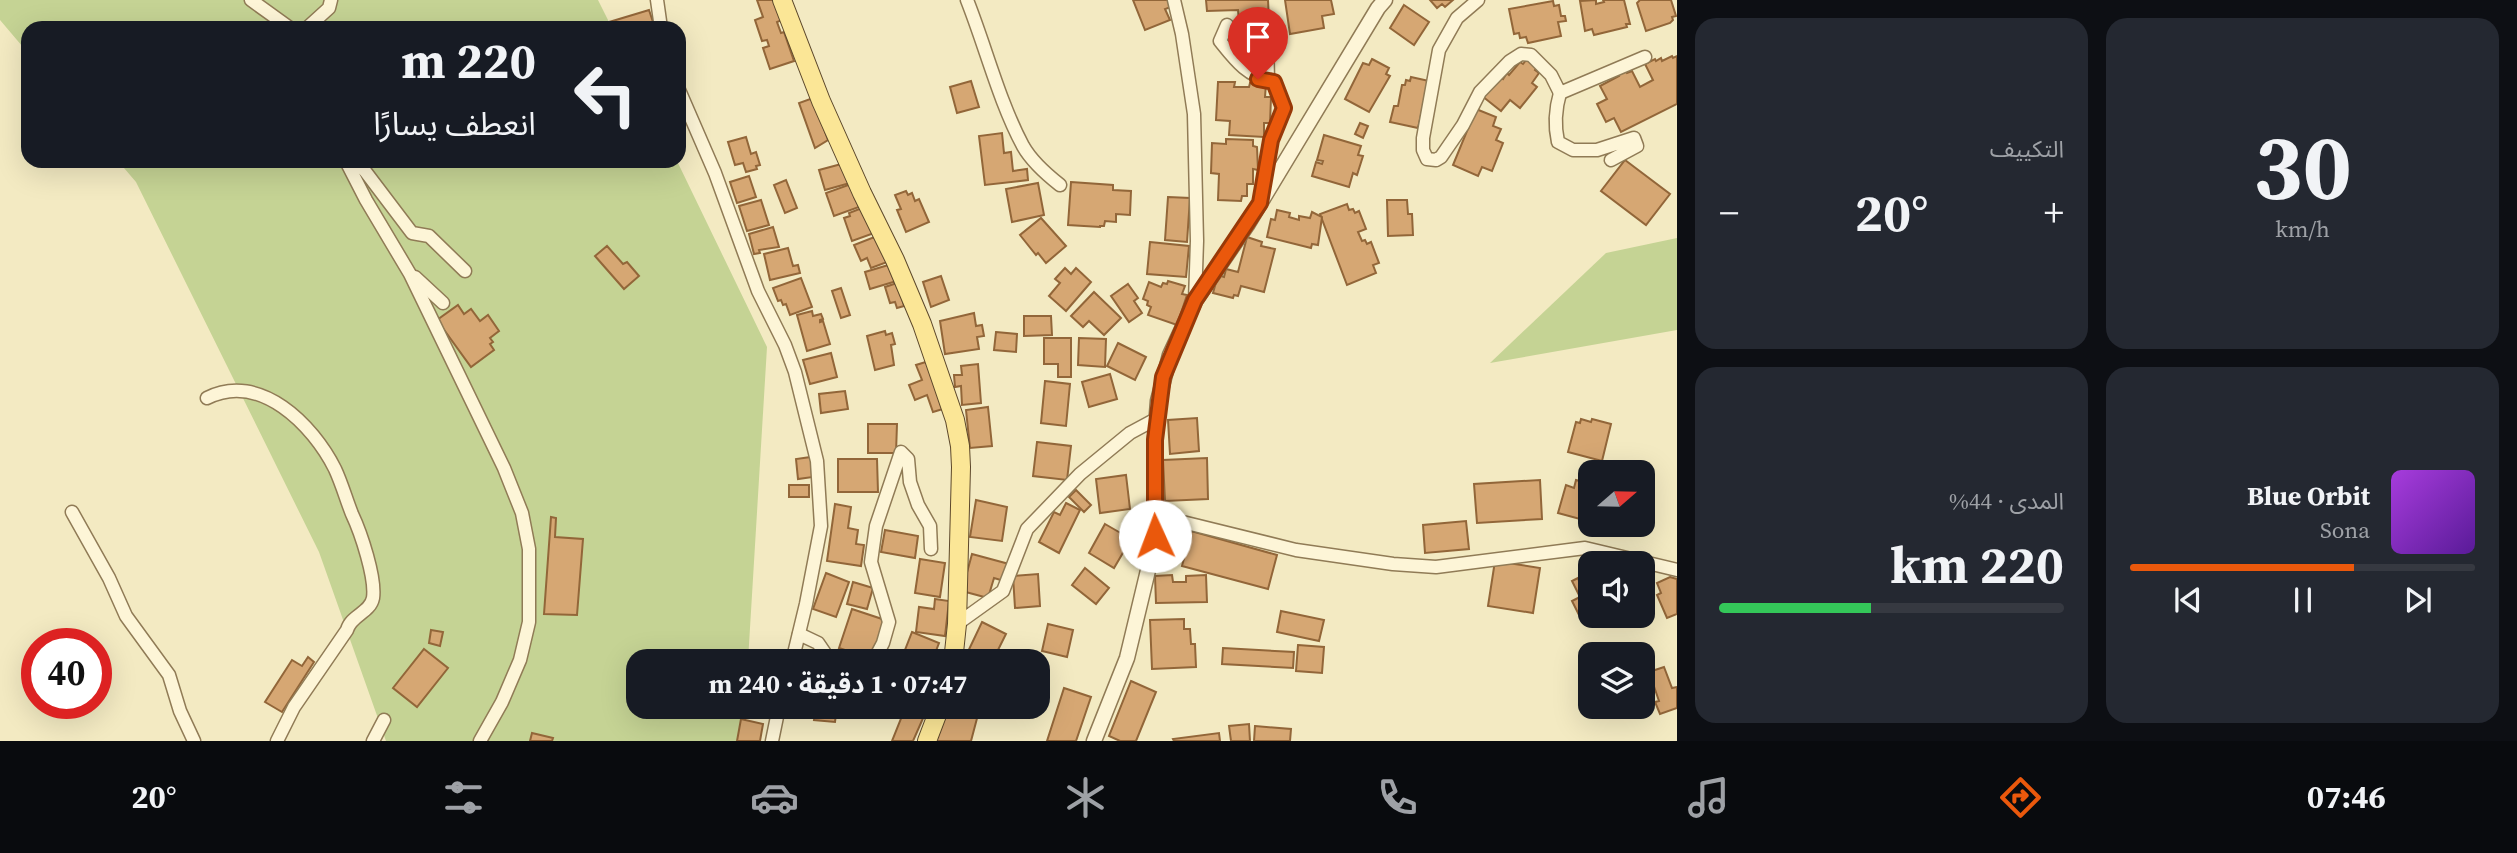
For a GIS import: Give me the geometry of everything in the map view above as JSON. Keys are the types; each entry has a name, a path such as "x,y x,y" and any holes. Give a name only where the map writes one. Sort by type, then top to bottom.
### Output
{"main road":[{"path":"782,0 821,101 895,260 955,420 961,467 954,649"},
{"path":"927,741 935,719"}],"street":[{"path":"251,0 280,21"},
{"path":"315,21 329,8 331,0"},
{"path":"657,0 660,21"},
{"path":"967,0 1024,147 1040,168 1060,185"},
{"path":"1174,0 1194,114 1197,241 1195,300"},
{"path":"1094,741 1117,688 1136,626 1155,536 1156,419 1163,377 1195,300 1260,203 1385,0"},
{"path":"1478,0 1457,18 1439,50 1423,138 1423,150 1427,159 1436,160 1441,157 1463,125 1480,92 1510,61 1521,54 1531,55 1538,61 1551,75 1560,93 1555,110 1558,142 1573,150 1597,150 1634,138 1637,146 1611,160"},
{"path":"1227,24 1220,41 1237,62 1258,79 1274,82 1284,108 1271,140 1260,203"},
{"path":"1267,40 1268,80"},
{"path":"1560,93 1645,57"},
{"path":"686,106 715,173 758,291 785,345 811,430 817,461 821,526 796,649"},
{"path":"350,168 407,269 504,468 522,513 529,549 529,622 520,660 502,702 480,741"},
{"path":"361,168 412,233 429,236 465,271"},
{"path":"407,269 443,303"},
{"path":"207,398 214,394 250,392 266,396 293,415 333,466 359,527 369,565 373,597 369,607 349,623 347,630 284,723 277,741"},
{"path":"957,624 1003,591 1027,529 1080,474 1130,433 1156,419"},
{"path":"880,649 890,622 871,562 876,526 901,452 908,458 910,482 918,506 930,526 931,549"},
{"path":"72,512 109,578 126,616 169,675 180,711 194,741"},
{"path":"1154,514 1296,550 1393,564 1436,567 1585,548 1677,570"},
{"path":"800,634 818,643 822,649"},
{"path":"772,741 777,719"},
{"path":"373,741 384,720"}],"green space":[{"path":"0,0 598,0 608,21 21,21 21,45 0,20"},
{"path":"124,168 680,168 767,347 749,649 626,649 626,719 744,719 743,741 386,741 319,552 136,182"},
{"path":"1677,238 1677,330 1490,363 1606,253"}],"building":[{"path":"757,0 774,0 782,20 777,22 781,33 784,32 794,61 770,69 763,48 769,46 767,40 762,41 755,20 763,17"},
{"path":"1133,0 1168,0 1171,7 1165,9 1170,20 1145,30"},
{"path":"1206,0 1268,0 1269,21 1239,22 1238,10 1207,11"},
{"path":"1285,0 1331,0 1334,14 1322,16 1324,28 1290,34"},
{"path":"1430,0 1453,0 1445,7 1442,4 1437,8"},
{"path":"1596,0 1596,4 1604,2 1603,0 1624,0 1630,24 1594,35 1592,29 1585,31 1580,1"},
{"path":"1640,0 1671,0 1676,16 1672,17 1670,23 1646,31 1637,3"},
{"path":"1553,1 1554,6 1559,5 1561,16 1565,16 1566,21 1558,22 1561,36 1528,43 1526,37 1520,38 1519,33 1514,34 1509,9"},
{"path":"1404,5 1429,22 1414,45 1390,28"},
{"path":"649,10 653,21 613,21"},
{"path":"1677,56 1677,104 1621,132 1614,118 1606,122 1597,104 1607,99 1600,86 1619,76 1618,73 1625,69 1627,73 1632,71 1640,87 1653,80 1645,64"},
{"path":"1372,59 1389,68 1386,74 1390,76 1369,112 1345,99 1363,63 1369,65"},
{"path":"1527,59 1537,67 1535,70 1539,73 1532,83 1537,87 1520,108 1510,100 1501,111 1482,96 1500,77 1503,79 1507,73 1509,75 1520,62 1523,64"},
{"path":"1411,77 1429,81 1418,128 1390,122 1394,106 1398,106 1402,85 1405,85 1406,80 1410,81"},
{"path":"971,81 979,107 957,113 950,87"},
{"path":"1218,82 1235,82 1234,87 1249,87 1250,83 1266,84 1265,97 1271,97 1270,123 1264,123 1264,137 1229,135 1230,121 1216,120"},
{"path":"813,98 828,140 815,148 799,103"},
{"path":"1476,109 1496,117 1493,126 1501,129 1496,140 1503,143 1492,171 1482,167 1478,176 1453,165"},
{"path":"1360,123 1368,126 1363,138 1355,134"},
{"path":"1002,133 1004,153 1011,152 1013,171 1027,169 1028,180 985,185 979,136"},
{"path":"1324,135 1361,146 1358,155 1363,156 1357,175 1353,173 1349,187 1312,176 1316,162 1322,164 1323,161 1317,160"},
{"path":"746,137 751,154 756,152 760,165 756,166 757,169 746,172 743,163 735,165 728,142"},
{"path":"1226,139 1253,140 1253,146 1257,147 1258,170 1253,169 1253,184 1247,184 1247,196 1242,196 1241,201 1218,200 1219,174 1211,173 1212,143 1226,144"},
{"path":"1625,160 1670,194 1646,225 1601,191"},
{"path":"845,163 850,183 825,190 819,170"},
{"path":"749,176 756,197 737,203 730,182"},
{"path":"786,180 797,208 785,213 774,185"},
{"path":"1071,182 1113,185 1113,190 1131,191 1130,215 1116,214 1116,222 1105,221 1104,226 1100,227 1068,225"},
{"path":"1038,183 1044,215 1012,222 1006,189"},
{"path":"851,184 859,207 834,216 826,193"},
{"path":"906,191 908,195 912,193 915,201 919,199 929,222 906,232 897,210 901,209 895,195"},
{"path":"1168,197 1190,198 1187,242 1165,240"},
{"path":"761,200 769,225 747,231 739,206"},
{"path":"1387,200 1407,200 1408,214 1412,214 1413,235 1388,236"},
{"path":"1347,204 1349,210 1353,209 1355,213 1359,211 1366,229 1358,232 1362,241 1365,240 1367,244 1371,242 1379,263 1373,265 1376,273 1347,285 1320,214"},
{"path":"862,208 877,232 852,241 844,218"},
{"path":"1277,210 1290,213 1289,217 1299,220 1299,216 1310,218 1312,212 1322,217 1318,245 1312,244 1311,248 1267,237 1271,219 1275,220"},
{"path":"1041,218 1066,246 1046,263 1020,235"},
{"path":"773,227 779,247 759,250 760,253 754,254 749,234"},
{"path":"877,236 890,261 871,268 867,258 861,261 854,245"},
{"path":"1247,237 1262,242 1261,246 1275,249 1264,292 1241,286 1238,296 1234,295 1233,298 1213,293 1218,275 1224,277 1226,269 1238,272"},
{"path":"1150,242 1189,246 1186,277 1147,274"},
{"path":"607,246 623,264 627,262 639,276 624,289 595,256"},
{"path":"788,248 793,266 798,265 800,273 770,280 764,254"},
{"path":"895,263 900,280 870,289 865,272"},
{"path":"1065,268 1071,274 1076,268 1091,282 1066,311 1049,296 1060,283 1055,279"},
{"path":"941,276 949,300 931,307 923,282"},
{"path":"801,278 812,307 790,315 786,304 778,301 773,288"},
{"path":"1168,281 1185,286 1182,294 1187,295 1177,325 1148,315 1151,307 1147,305 1148,301 1143,299 1149,282 1161,287"},
{"path":"897,283 908,301 897,308 895,302 890,303 885,287"},
{"path":"1128,284 1138,298 1134,301 1142,313 1129,322 1111,296"},
{"path":"841,288 850,315 841,318 832,291"},
{"path":"1094,292 1121,318 1104,335 1089,321 1083,327 1071,316"},
{"path":"458,305 464,314 471,309 480,321 488,315 499,331 490,338 494,350 471,367 437,320"},
{"path":"812,311 813,316 821,314 823,319 820,322 823,321 830,344 807,351 797,315"},
{"path":"974,313 976,326 982,325 984,336 977,337 979,349 945,354 940,321"},
{"path":"1024,316 1051,316 1052,335 1024,336"},
{"path":"885,331 886,335 892,333 895,344 891,345 894,365 875,370 867,336"},
{"path":"996,332 1017,334 1016,352 994,350"},
{"path":"1044,338 1071,338 1071,377 1058,377 1058,364 1044,364"},
{"path":"1079,338 1106,339 1105,367 1078,365"},
{"path":"1118,343 1146,357 1135,380 1107,366"},
{"path":"831,353 837,377 810,384 803,360"},
{"path":"929,361 946,408 933,412 927,395 915,400 909,385 922,380 916,365"},
{"path":"978,364 981,403 962,405 961,386 955,387 954,375 962,375 961,366"},
{"path":"1110,374 1117,399 1089,407 1082,382"},
{"path":"1045,381 1070,384 1066,426 1041,423"},
{"path":"845,391 848,409 821,413 819,394"},
{"path":"988,407 992,446 970,448 966,410"},
{"path":"1197,418 1199,451 1170,454 1168,420"},
{"path":"1581,419 1591,422 1592,419 1611,424 1602,460 1568,452 1576,422 1580,423"},
{"path":"868,424 897,424 896,453 868,453"},
{"path":"1037,442 1071,446 1067,480 1033,476"},
{"path":"811,457 813,477 798,479 796,459"},
{"path":"1207,458 1208,499 1165,501 1163,460"},
{"path":"838,459 877,459 878,492 838,492"},
{"path":"1126,475 1130,509 1100,513 1096,479"},
{"path":"1540,480 1542,519 1477,523 1474,484"},
{"path":"1578,481 1578,518 1558,513 1566,485 1574,488"},
{"path":"789,485 809,485 809,497 789,497"},
{"path":"1076,490 1091,505 1084,512 1069,497"},
{"path":"976,500 1007,507 1002,541 970,537"},
{"path":"1066,503 1080,510 1059,553 1039,542 1054,512 1060,515"},
{"path":"835,504 851,507 848,528 858,530 856,544 864,545 861,566 827,561"},
{"path":"551,517 556,518 555,537 583,539 577,615 544,614"},
{"path":"1466,521 1469,549 1425,553 1423,525"},
{"path":"1105,524 1131,539 1114,568 1089,553"},
{"path":"885,530 918,536 915,558 881,552"},
{"path":"1191,531 1277,555 1268,589 1182,566"},
{"path":"972,554 1009,564 1004,581 994,578 988,598 962,591"},
{"path":"920,559 945,563 940,597 915,593"},
{"path":"1495,561 1540,568 1533,613 1488,606"},
{"path":"1085,568 1109,588 1096,604 1072,585"},
{"path":"826,573 849,582 836,617 813,609"},
{"path":"1038,574 1040,606 1015,608 1013,576"},
{"path":"1172,575 1173,582 1186,582 1186,576 1206,575 1207,602 1156,603 1155,576"},
{"path":"1670,577 1677,579 1677,614 1667,618 1657,595 1661,593 1657,583"},
{"path":"1578,578 1578,593 1572,581"},
{"path":"853,582 873,588 867,609 847,604"},
{"path":"1578,598 1578,613 1572,601"},
{"path":"935,599 949,601 945,636 916,632 919,607 934,609"},
{"path":"852,609 885,620 875,649 839,648"},
{"path":"1281,611 1324,620 1319,641 1277,632"},
{"path":"1184,619 1184,629 1190,629 1191,644 1195,644 1196,667 1152,669 1150,620"},
{"path":"982,622 1006,634 998,649 969,649"},
{"path":"1048,624 1073,630 1067,657 1050,653 1050,649 1042,649"},
{"path":"431,630 443,632 440,646 429,643"},
{"path":"912,632 939,643 937,649 905,649"},
{"path":"1298,645 1324,647 1322,673 1296,671"},
{"path":"1223,648 1294,652 1293,668 1222,664"},
{"path":"424,649 448,668 417,707 393,688"},
{"path":"308,657 314,662 282,712 265,702 292,660 302,666"},
{"path":"1664,667 1672,688 1677,687 1677,708 1660,714 1655,702 1659,701 1655,689 1655,670"},
{"path":"1131,681 1156,692 1136,741 1120,741 1109,736"},
{"path":"1064,688 1091,697 1076,741 1047,741"},
{"path":"741,719 763,724 760,741 737,741"},
{"path":"814,719 835,719 835,722"},
{"path":"901,719 923,719 913,741 892,741"},
{"path":"942,719 977,719 971,741 936,741"},
{"path":"1249,724 1250,741 1231,741 1229,726"},
{"path":"1255,726 1291,729 1290,741 1254,741"},
{"path":"532,733 553,738 552,741 530,741"},
{"path":"1219,733 1220,741 1173,739"}],"route":[{"path":"1155,536 1155,440 1163,377 1195,300 1260,203 1271,140 1284,108 1274,82 1258,79"}]}
